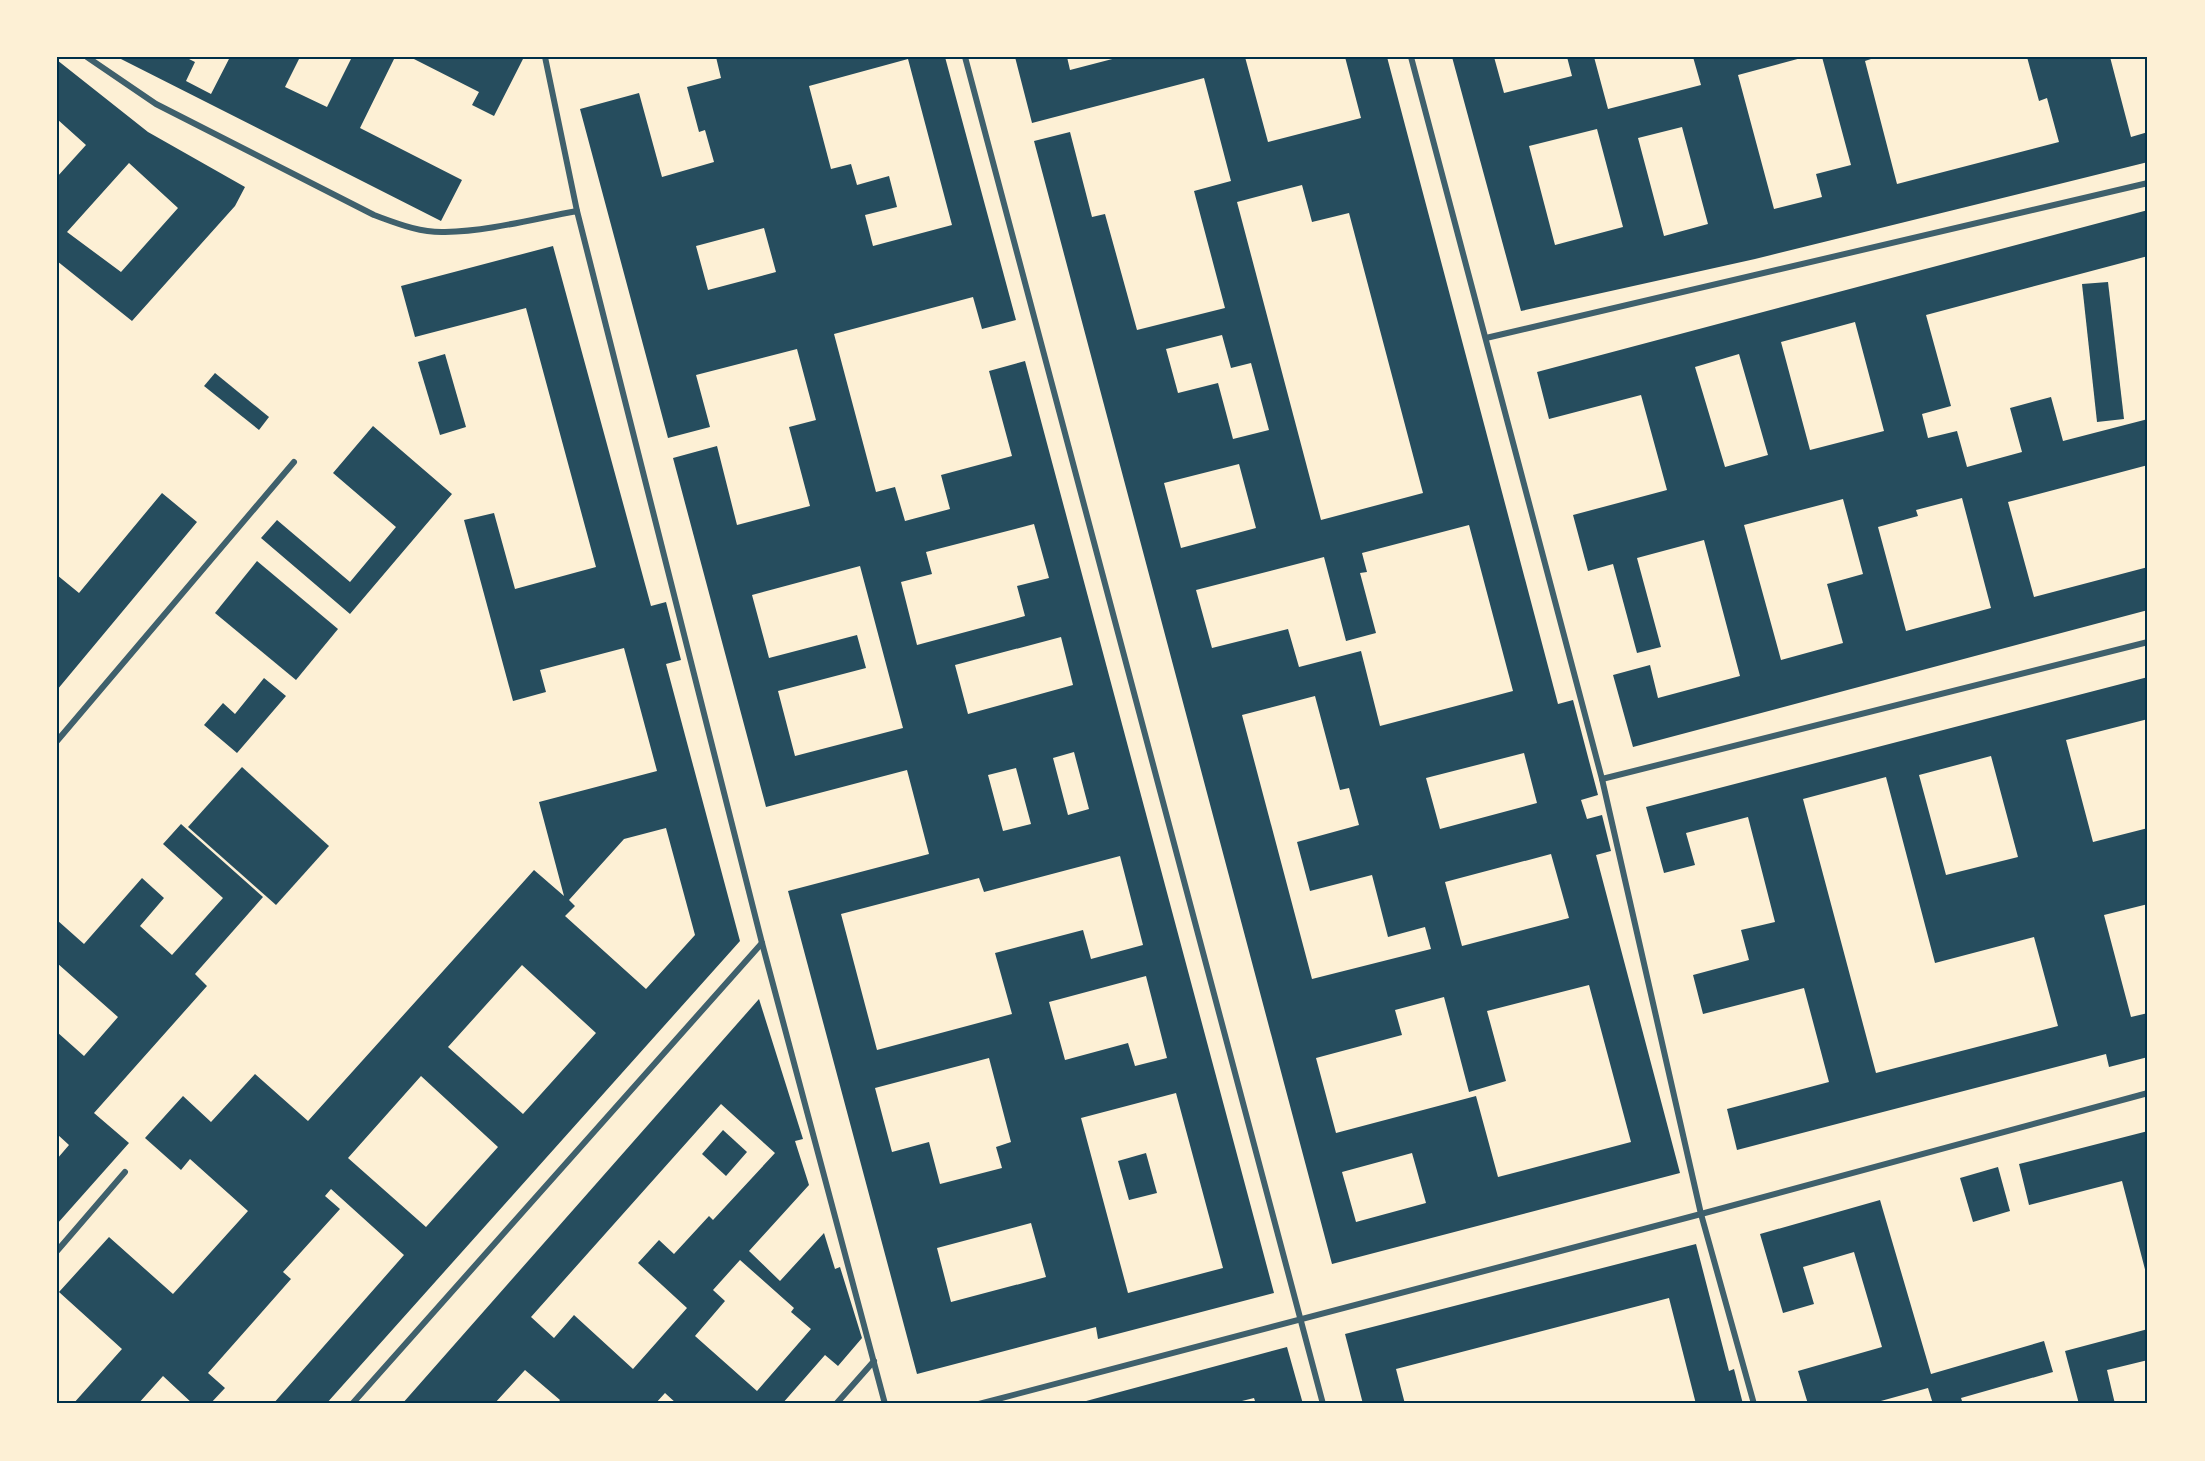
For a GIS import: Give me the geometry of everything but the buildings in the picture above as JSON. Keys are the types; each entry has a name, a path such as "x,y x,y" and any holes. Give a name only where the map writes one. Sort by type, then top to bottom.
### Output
{"street":[{"path":"87,57 156,104 374,215 408,228 443,232 577,211"},
{"path":"545,57 577,211 762,943 885,1404"},
{"path":"965,57 1323,1404"},
{"path":"1411,57 1602,779 1701,1214 1754,1404"},
{"path":"1486,338 2148,183"},
{"path":"57,741 294,462"},
{"path":"1602,779 2148,642"},
{"path":"352,1404 762,943"},
{"path":"979,1404 1701,1214 2148,1093"},
{"path":"57,1251 125,1172"},
{"path":"836,1404 874,1361"}]}
